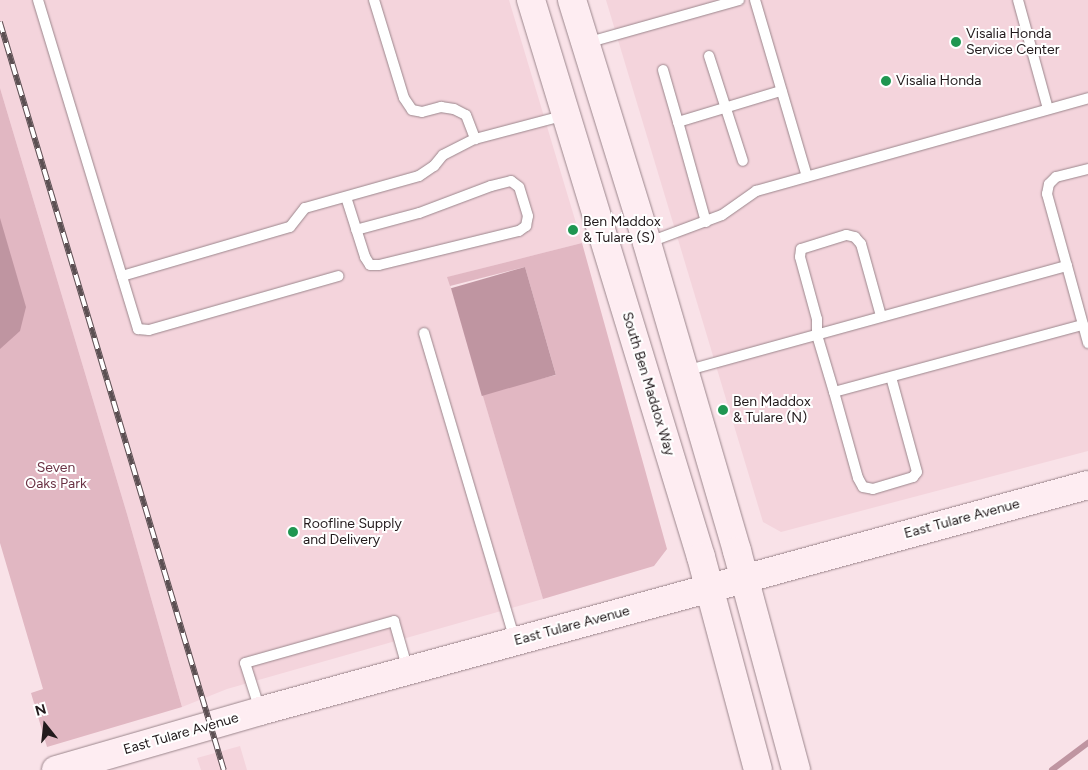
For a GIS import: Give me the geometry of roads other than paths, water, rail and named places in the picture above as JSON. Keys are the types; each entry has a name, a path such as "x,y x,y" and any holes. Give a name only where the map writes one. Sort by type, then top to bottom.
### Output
{"main road":[{"name":"South Ben Maddox Way","path":"531,0 709,589 758,770"},
{"path":"553,0 562,29 569,40 586,43"},
{"path":"572,0 648,243 745,579 796,770"},
{"name":"East Tulare Avenue","path":"56,770 408,670 1088,485"}],"lane":[{"path":"38,0 138,329 149,330 338,276"},
{"path":"374,0 404,98 412,110 422,112 441,107 454,109 466,115 475,139"},
{"path":"586,43 739,0"},
{"path":"755,0 807,178"},
{"path":"1018,0 1048,109"},
{"path":"709,56 743,161"},
{"path":"663,70 706,222"},
{"path":"678,122 781,91"},
{"path":"648,243 722,215 756,191 1088,98"},
{"path":"122,276 290,227 305,208 419,176 434,166 443,155 475,139 566,114"},
{"path":"1088,169 1056,177 1048,184 1047,194 1088,342"},
{"path":"346,197 356,230 365,257 370,265 379,265 519,231 526,226 528,216 519,187 511,181 491,186 419,213 356,230"},
{"path":"881,316 861,244 855,236 846,235 808,245 801,249 800,257 817,319 817,335 858,478 863,488 873,489 913,477 916,472 891,377"},
{"path":"684,371 1067,266"},
{"path":"834,392 1083,325"},
{"path":"424,332 515,642"},
{"path":"260,711 245,663 394,621 408,670"}],"waterway":[{"path":"1052,770 1088,743"}],"railway":[{"path":"0,22 224,770"}],"place":[{"name":"Visalia Honda Service Center","path":"956,42"},
{"name":"Visalia Honda","path":"886,81"},
{"name":"Ben Maddox & Tulare (S)","path":"573,230"},
{"name":"Ben Maddox & Tulare (N)","path":"723,410"},
{"name":"Roofline Supply and Delivery","path":"293,532"}],"park label":[{"name":"Seven Oaks Park","path":"56,476"}]}
